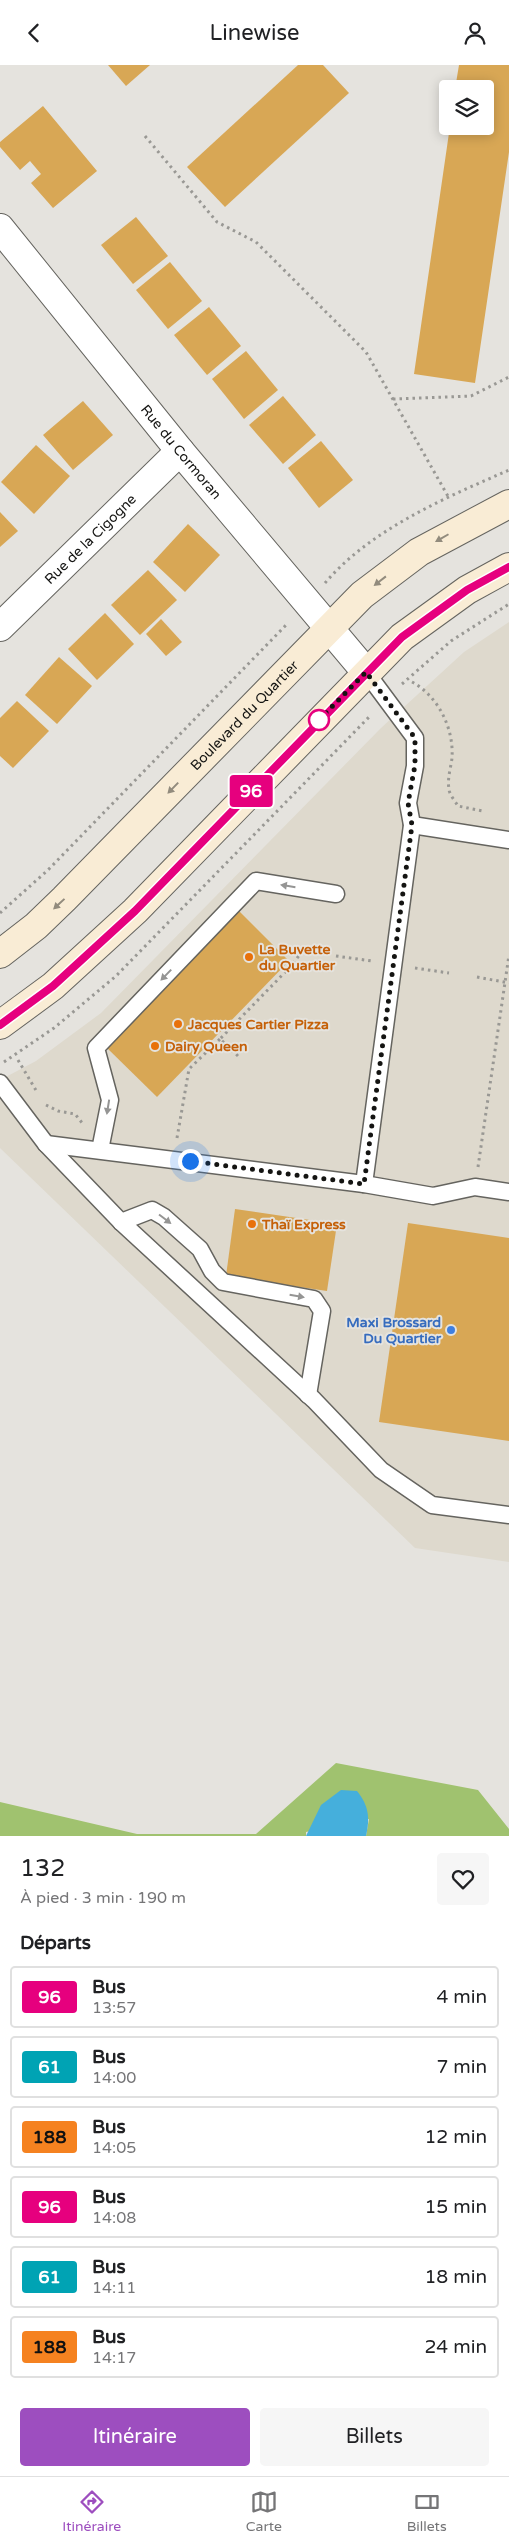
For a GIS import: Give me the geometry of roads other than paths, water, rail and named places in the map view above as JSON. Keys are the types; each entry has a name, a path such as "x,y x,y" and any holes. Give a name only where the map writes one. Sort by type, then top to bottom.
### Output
{"main road":[{"name":"Boulevard du Quartier","path":"0,954 36,926 82,881 328,627 362,595 419,552 509,504"},
{"path":"0,1025 53,986 135,911 366,672 422,621 467,590 509,567"}],"street":[{"name":"Rue du Cormoran","path":"0,227 180,451 366,672"},
{"name":"Rue de la Cigogne","path":"0,627 180,451"}],"lane":[{"path":"364,1184 412,825 408,803 415,765 415,738 366,672"},
{"path":"412,825 509,840"},
{"path":"100,1150 110,1100 96,1048 256,881 336,894"},
{"path":"0,1083 46,1144 121,1221 308,1395 381,1470 432,1505 509,1515"},
{"path":"46,1144 364,1184 433,1196 476,1187 509,1192"},
{"path":"121,1221 152,1210 164,1217 200,1249 212,1271 223,1282 314,1299 322,1311 308,1395"}],"water":[{"path":"341,1790 357,1791 364,1802 368,1812 366,1836 306,1836 321,1805"}],"place":[{"name":"La Buvette du Quartier","path":"249,957"},
{"name":"Jacques Cartier Pizza","path":"178,1024"},
{"name":"Dairy Queen","path":"155,1046"},
{"name":"Thaï Express","path":"252,1224"},
{"name":"Maxi Brossard Du Quartier","path":"451,1330"}]}
